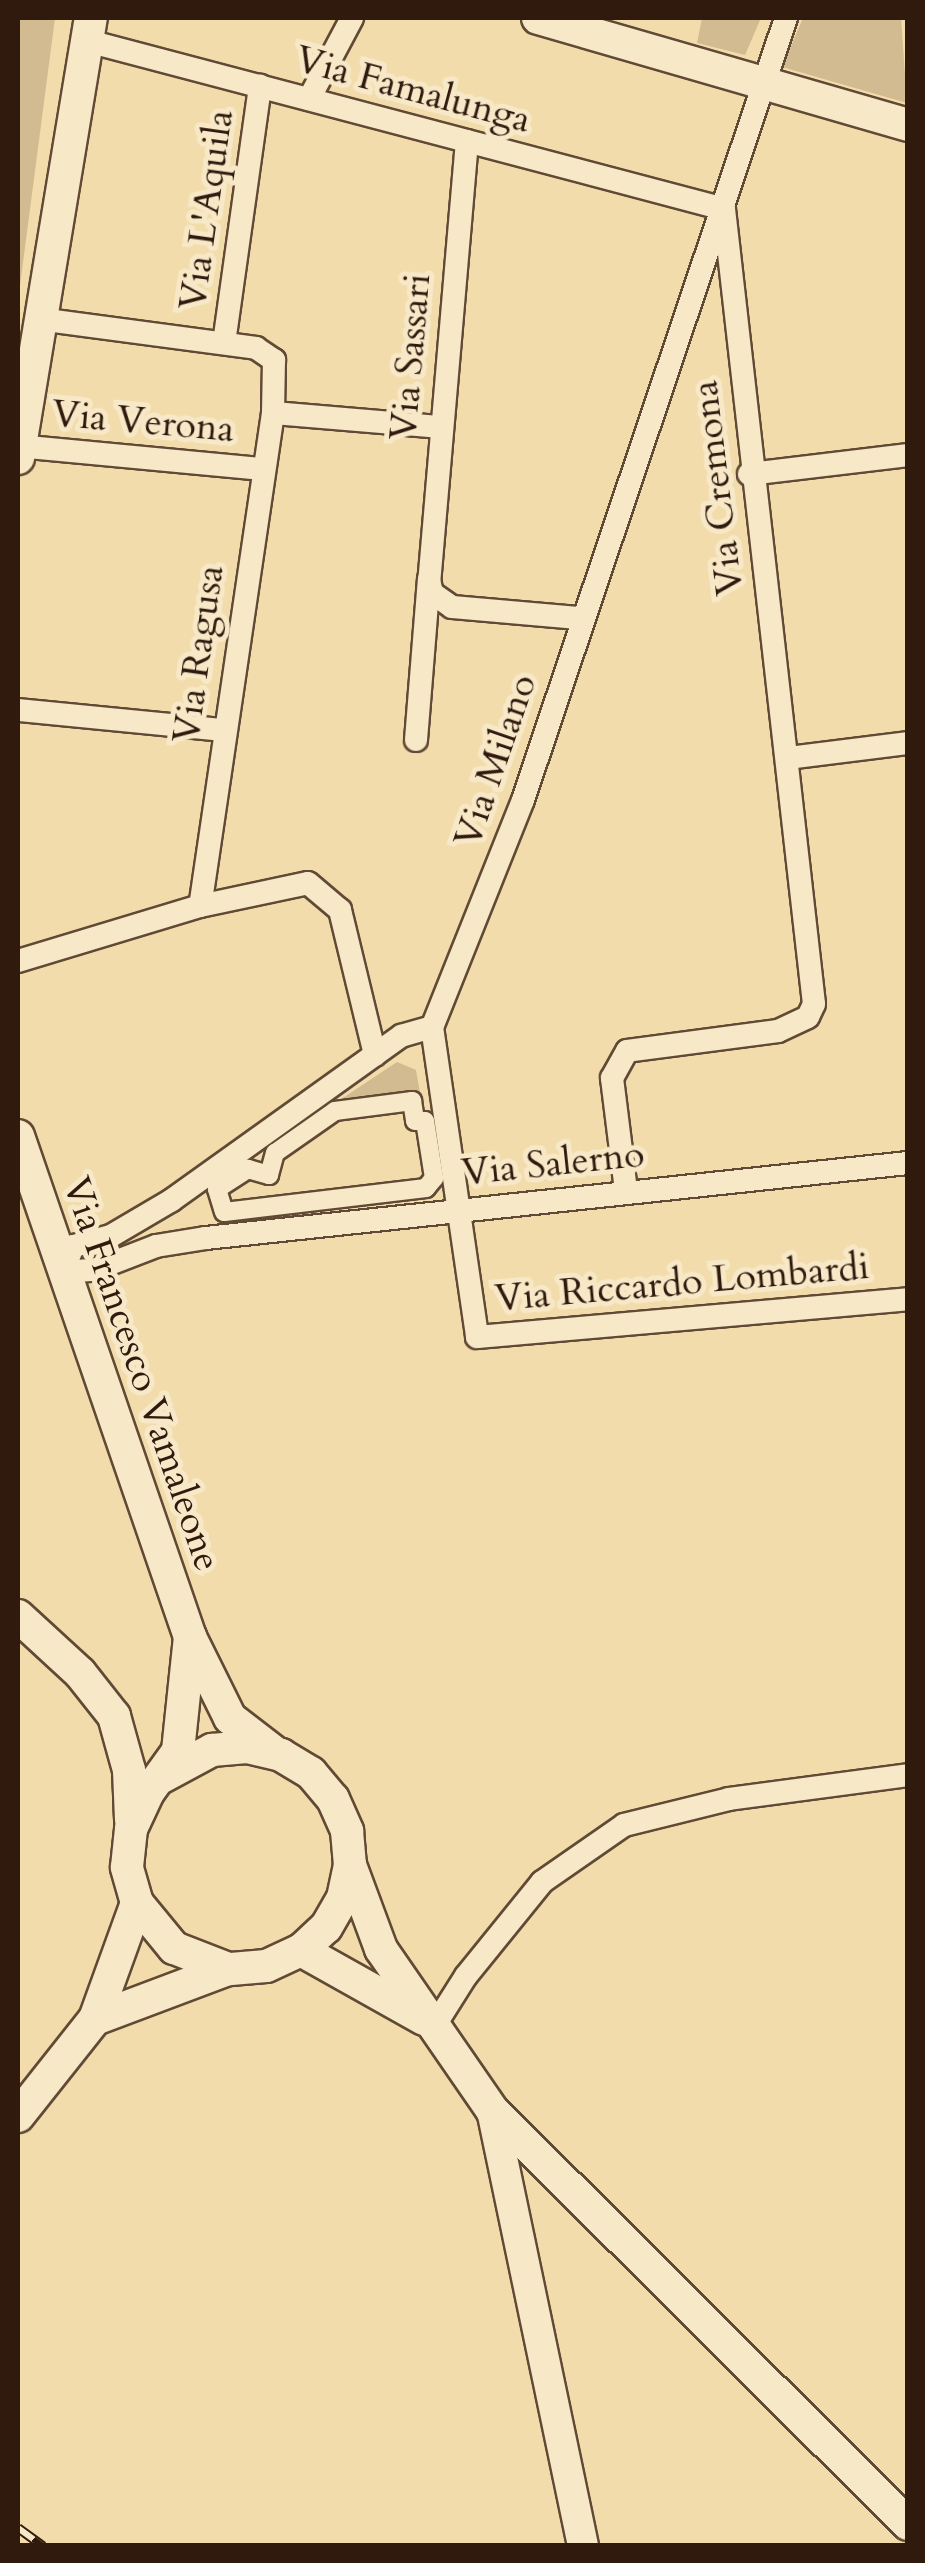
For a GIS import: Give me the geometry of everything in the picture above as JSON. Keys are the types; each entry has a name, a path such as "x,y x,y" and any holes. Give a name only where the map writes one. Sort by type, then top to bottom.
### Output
{"main road":[{"path":"538,18 603,27 759,85 908,125"},
{"path":"18,450 31,328 85,25"},
{"name":"Via Francesco Vamaleone","path":"18,1136 190,1638 230,1718 281,1755"},
{"path":"18,1616 114,1716 128,1770 131,1828 127,1866 137,1903 174,1948 228,1969"},
{"path":"131,1828 178,1751 190,1638"},
{"path":"162,1778 212,1750 247,1747 281,1755 311,1773 333,1799 347,1830 350,1865 381,1949 492,2110 908,2524"},
{"path":"96,2020 228,1969 266,1966 301,1950 326,1927 343,1898 350,1865"},
{"path":"18,2116 96,2020 137,1903"},
{"path":"301,1950 435,2025"}],"street":[{"path":"309,99 352,18"},
{"name":"Via Milano","path":"432,1027 523,800 580,618 724,210 759,85 786,18"},
{"name":"Via Famalunga","path":"85,25 260,86 724,210"},
{"name":"Via L'Aquila","path":"224,344 260,86"},
{"name":"Via Sassari","path":"416,740 439,427 467,141"},
{"name":"Via Cremona","path":"626,1192 612,1078 627,1051 778,1031 808,1018 814,1004 788,758 749,474 724,210"},
{"path":"31,328 224,344"},
{"name":"Via Ragusa","path":"200,906 260,469 273,412 274,360 256,348 224,344"},
{"path":"273,412 439,427"},
{"name":"Via Verona","path":"18,450 260,469"},
{"path":"749,474 908,455"},
{"path":"429,580 432,593 452,607 580,618"},
{"path":"18,710 223,730"},
{"path":"788,758 908,743"},
{"path":"18,961 200,906 308,883 327,893 340,910 375,1055"},
{"path":"63,1272 73,1246 110,1236 172,1200 401,1036 432,1027"},
{"name":"Via Riccardo Lombardi","path":"432,1027 476,1337 908,1299"},
{"path":"412,1102 415,1121 425,1120 434,1178 426,1188 224,1212 218,1190 248,1170 269,1174 276,1153 335,1112 412,1102"},
{"name":"Via Salerno","path":"63,1272 94,1270 156,1246 206,1238 460,1208 908,1164"},
{"path":"172,1200 180,1223 206,1238"},
{"path":"435,2025 466,1976 542,1882 624,1825 729,1799 908,1775"},
{"path":"492,2110 582,2546"}],"shaded area":[{"path":"18,18 55,18 18,301"},
{"path":"702,18 761,18 745,55 697,43"},
{"path":"803,18 901,18 907,103 782,67"},
{"path":"397,1062 416,1070 425,1121 412,1102 299,1127"}],"railway":[{"path":"18,2528 43,2546"}]}
